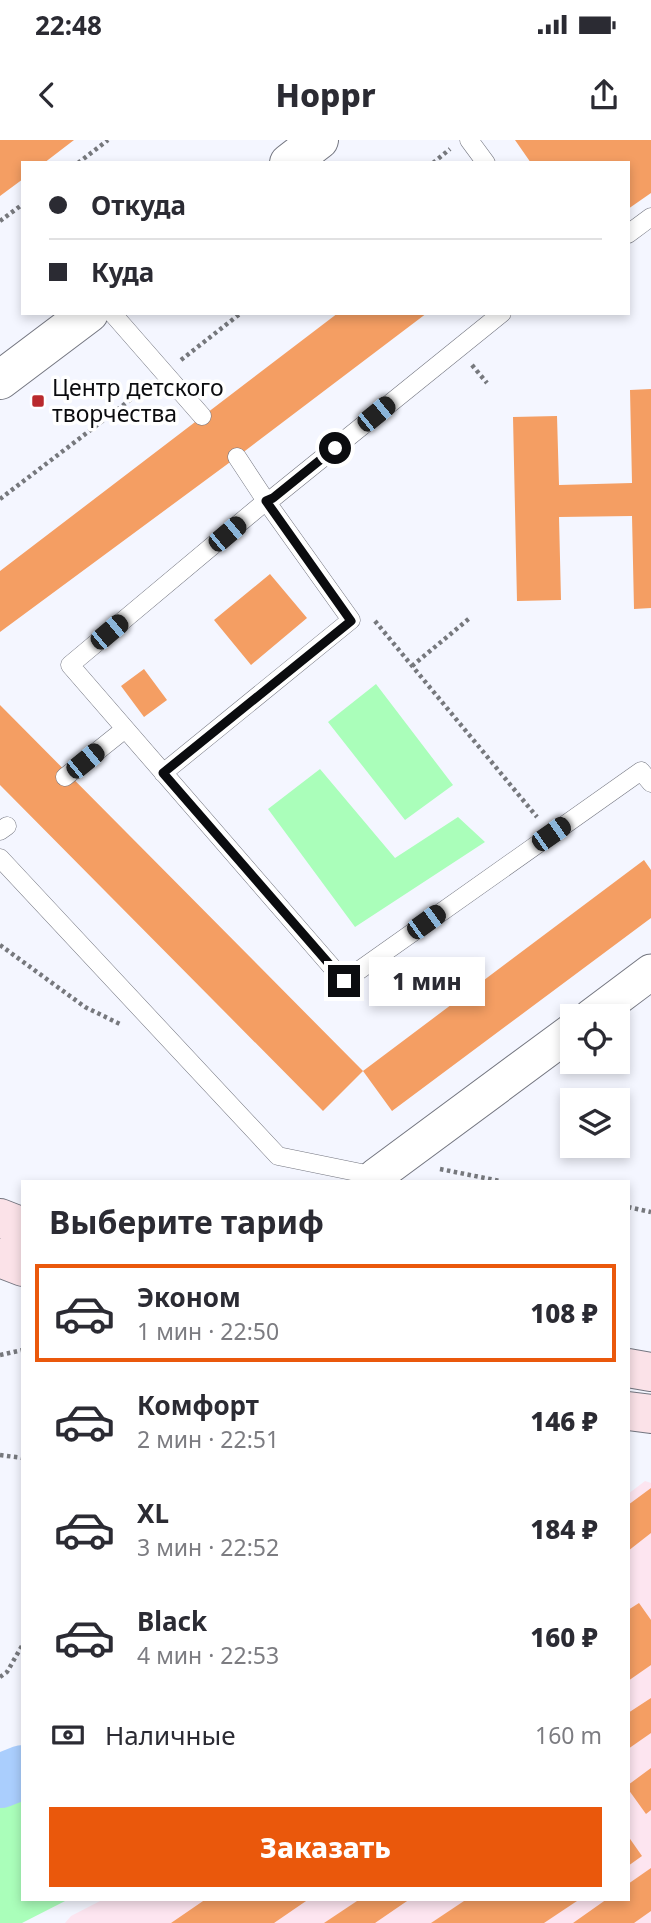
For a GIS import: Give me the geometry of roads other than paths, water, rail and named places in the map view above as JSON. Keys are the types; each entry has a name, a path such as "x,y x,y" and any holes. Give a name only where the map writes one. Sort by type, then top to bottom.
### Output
{"main road":[{"path":"0,1218 21,1226"},
{"path":"0,1258 21,1266"},
{"path":"630,1368 651,1372"},
{"path":"630,1410 651,1414"}],"street":[{"path":"292,161 319,140"},
{"path":"0,380 86,315"},
{"path":"608,1004 651,972"},
{"path":"383,1173 560,1040"}],"lane":[{"path":"468,140 484,161"},
{"path":"630,233 651,217"},
{"path":"114,315 202,416"},
{"path":"500,315 266,501 70,665 344,981 641,771 651,783"},
{"path":"163,773 351,621 237,457"},
{"path":"65,777 125,729"},
{"path":"0,858 278,1156 383,1173"}],"waterway":[{"path":"0,1781 21,1773"}],"place":[{"name":"Центр детского творчества","path":"38,401"}]}
